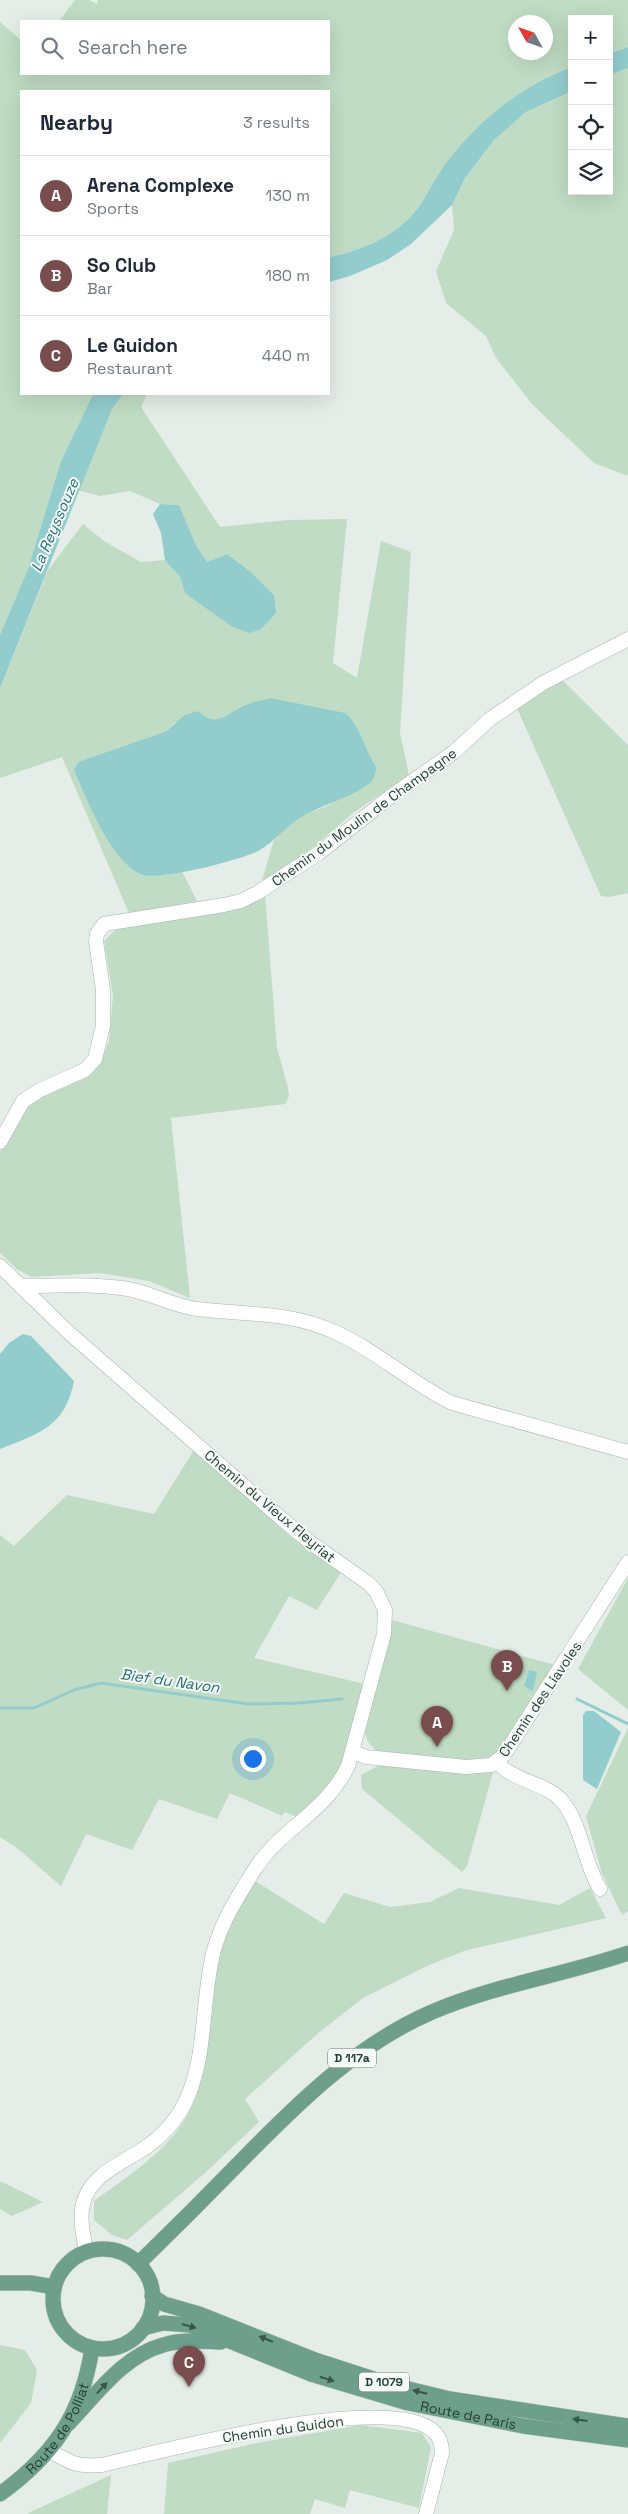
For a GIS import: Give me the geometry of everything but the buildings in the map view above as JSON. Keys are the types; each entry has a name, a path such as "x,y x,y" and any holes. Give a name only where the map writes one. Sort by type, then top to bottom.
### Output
{"main road":[{"name":"D 117a","path":"138,2264 328,2076 380,2040 430,2013 456,2002 591,1966 628,1953"},
{"path":"97,2250 118,2252 138,2264 149,2282 152,2296 149,2318 143,2328 132,2339 120,2346 106,2349 92,2348 80,2344 60,2326 55,2314 54,2287 63,2270 78,2256 97,2250"},
{"path":"0,2283 31,2283 54,2287"},
{"name":"Route de Paris","path":"152,2296 164,2304 199,2314 315,2360 392,2385 450,2400 628,2426"},
{"name":"Route de Paris","path":"143,2328 175,2322 190,2325 311,2374 408,2404 523,2426 628,2440"},
{"path":"68,2424 111,2378 128,2362 144,2352 163,2345 179,2342 232,2342"},
{"name":"Route de Polliat","path":"0,2494 49,2450 68,2424 87,2380 92,2348"}],"street":[{"name":"Chemin du Moulin de Champagne","path":"0,1142 23,1101 40,1090 85,1070 95,1059 99,1050 103,1026 103,990 96,934 104,924 224,905 241,901 257,893 319,853 382,802 454,752 490,720 520,698 573,666 628,639"},
{"name":"Chemin du Vieux Fleyriat","path":"0,1266 88,1349 282,1519 376,1591 386,1610 386,1622 353,1752 341,1781 333,1792 265,1854 230,1911 214,1950 195,2075 187,2097 180,2112 161,2136 105,2173 86,2194 81,2216 86,2252"},
{"path":"21,1286 122,1288 197,1309 277,1314 336,1332 384,1360 426,1390 452,1403 628,1452"},
{"name":"Chemin des Liavoles","path":"353,1752 366,1758 466,1767 481,1767 497,1762 511,1746 541,1695 586,1631 628,1562"},
{"path":"497,1762 508,1772 545,1789 562,1801 574,1824 593,1877 600,1889"},
{"name":"Chemin du Guidon","path":"49,2450 70,2464 84,2466 102,2465 246,2432 350,2419 397,2420 431,2430 442,2444 442,2453 426,2514"}],"green space":[{"path":"75,0 89,0 97,4 98,0 628,0 628,47 613,53 613,15 568,15 568,69 538,82 522,92 478,126 448,160 422,202 404,223 381,239 368,245 330,257 330,90 20,90 20,395 93,395 61,461 28,569 0,635 0,22 20,39 20,75 330,75 330,20 60,20"},
{"path":"628,68 628,476 594,463 532,404 496,358 486,336 446,303 436,271 454,230 452,205 465,178 494,140 526,112 568,93 568,195 613,195 613,74"},
{"path":"122,395 147,395 141,407 220,527 288,520 347,519 333,663 357,678 381,541 411,552 400,733 409,775 353,813 287,870 262,880 274,840 287,826 303,815 325,807 371,782 377,768 359,732 346,713 271,698 221,719 174,723 165,732 150,739 78,762 74,770 100,824 117,853 166,875 182,871 197,901 158,910 129,913 62,757 0,778 0,688 48,570 83,524 104,541 141,562 165,560 180,577 185,593 274,595 251,572 227,554 207,562 196,545 179,505 160,504 130,491 100,496 78,490 112,409"},
{"path":"560,678 628,745 628,893 609,897 601,896 516,706"},
{"path":"265,895 277,1048 289,1096 285,1104 171,1118 190,1298 149,1281 100,1273 31,1277 17,1269 0,1253 0,1152 23,1110 34,1100 93,1070 102,1059 109,1041 113,995 104,941 118,927"},
{"path":"194,1450 289,1535 342,1571 317,1610 289,1596 254,1658 365,1684 340,1770 330,1787 300,1818 285,1812 282,1816 230,1793 217,1819 159,1799 132,1850 86,1834 61,1886 17,1848 0,1837 0,1535 14,1546 67,1495 154,1514"},
{"path":"628,1578 628,1710 578,1669"},
{"path":"392,1620 555,1665 499,1751 467,1866 462,1872 362,1789 361,1775 378,1766 377,1752 368,1742 365,1733"},
{"path":"628,1728 628,1911 622,1915 602,1874 586,1816"},
{"path":"255,1881 324,1924 344,1893 390,1907 430,1902 459,1888 559,1905 590,1888 606,1918 464,1951 427,1966 363,1998 316,2035 245,2099 259,2122 205,2173 127,2240 112,2235 94,2220 94,2201 153,2156 173,2136 192,2106 199,2088 203,2068 212,1986 218,1955 232,1922"},
{"path":"0,2181 43,2202 12,2216 0,2209"},
{"path":"0,2345 25,2350 37,2370 31,2403 0,2443"},
{"path":"361,2425 422,2433 431,2447 419,2508 350,2490 345,2508 315,2499 310,2514 164,2514 168,2463 257,2443"},
{"path":"111,2475 107,2514 26,2514"}],"water":[{"path":"628,47 628,68 613,74 613,53"},
{"path":"568,69 568,93 526,112 494,140 465,178 452,205 411,244 387,260 350,276 330,282 330,257 368,245 381,239 404,223 422,202 448,160 478,126 507,102 538,82"},
{"name":"La Reyssouze","path":"93,395 122,395 112,409 0,688 0,635 28,569 61,461"},
{"path":"160,504 179,505 196,545 207,562 227,554 251,572 274,595 276,613 261,629 249,633 231,626 185,593 180,577 165,560 161,533 153,514"},
{"path":"271,698 346,713 359,732 377,768 371,782 357,791 303,816 270,843 249,855 199,869 163,875 149,876 140,874 129,866 109,842 93,812 74,770 78,762 165,732 185,715 198,711 211,719 223,718 248,704"},
{"path":"23,1334 31,1336 74,1381 70,1397 57,1419 38,1433 0,1449 0,1354 9,1343"},
{"path":"529,1670 537,1672 533,1691 524,1686"},
{"path":"586,1711 594,1711 621,1732 597,1789 583,1780 583,1715"}],"waterway":[{"name":"Bief du Navon","path":"0,1708 34,1708 74,1690 101,1683 248,1704 299,1703 342,1699"},
{"name":"Bief du Navon","path":"577,1699 628,1724"}],"place":[{"name":"So Club","path":"507,1691"},
{"name":"Arena Complexe","path":"437,1747"},
{"name":"Le Guidon","path":"189,2387"}]}
